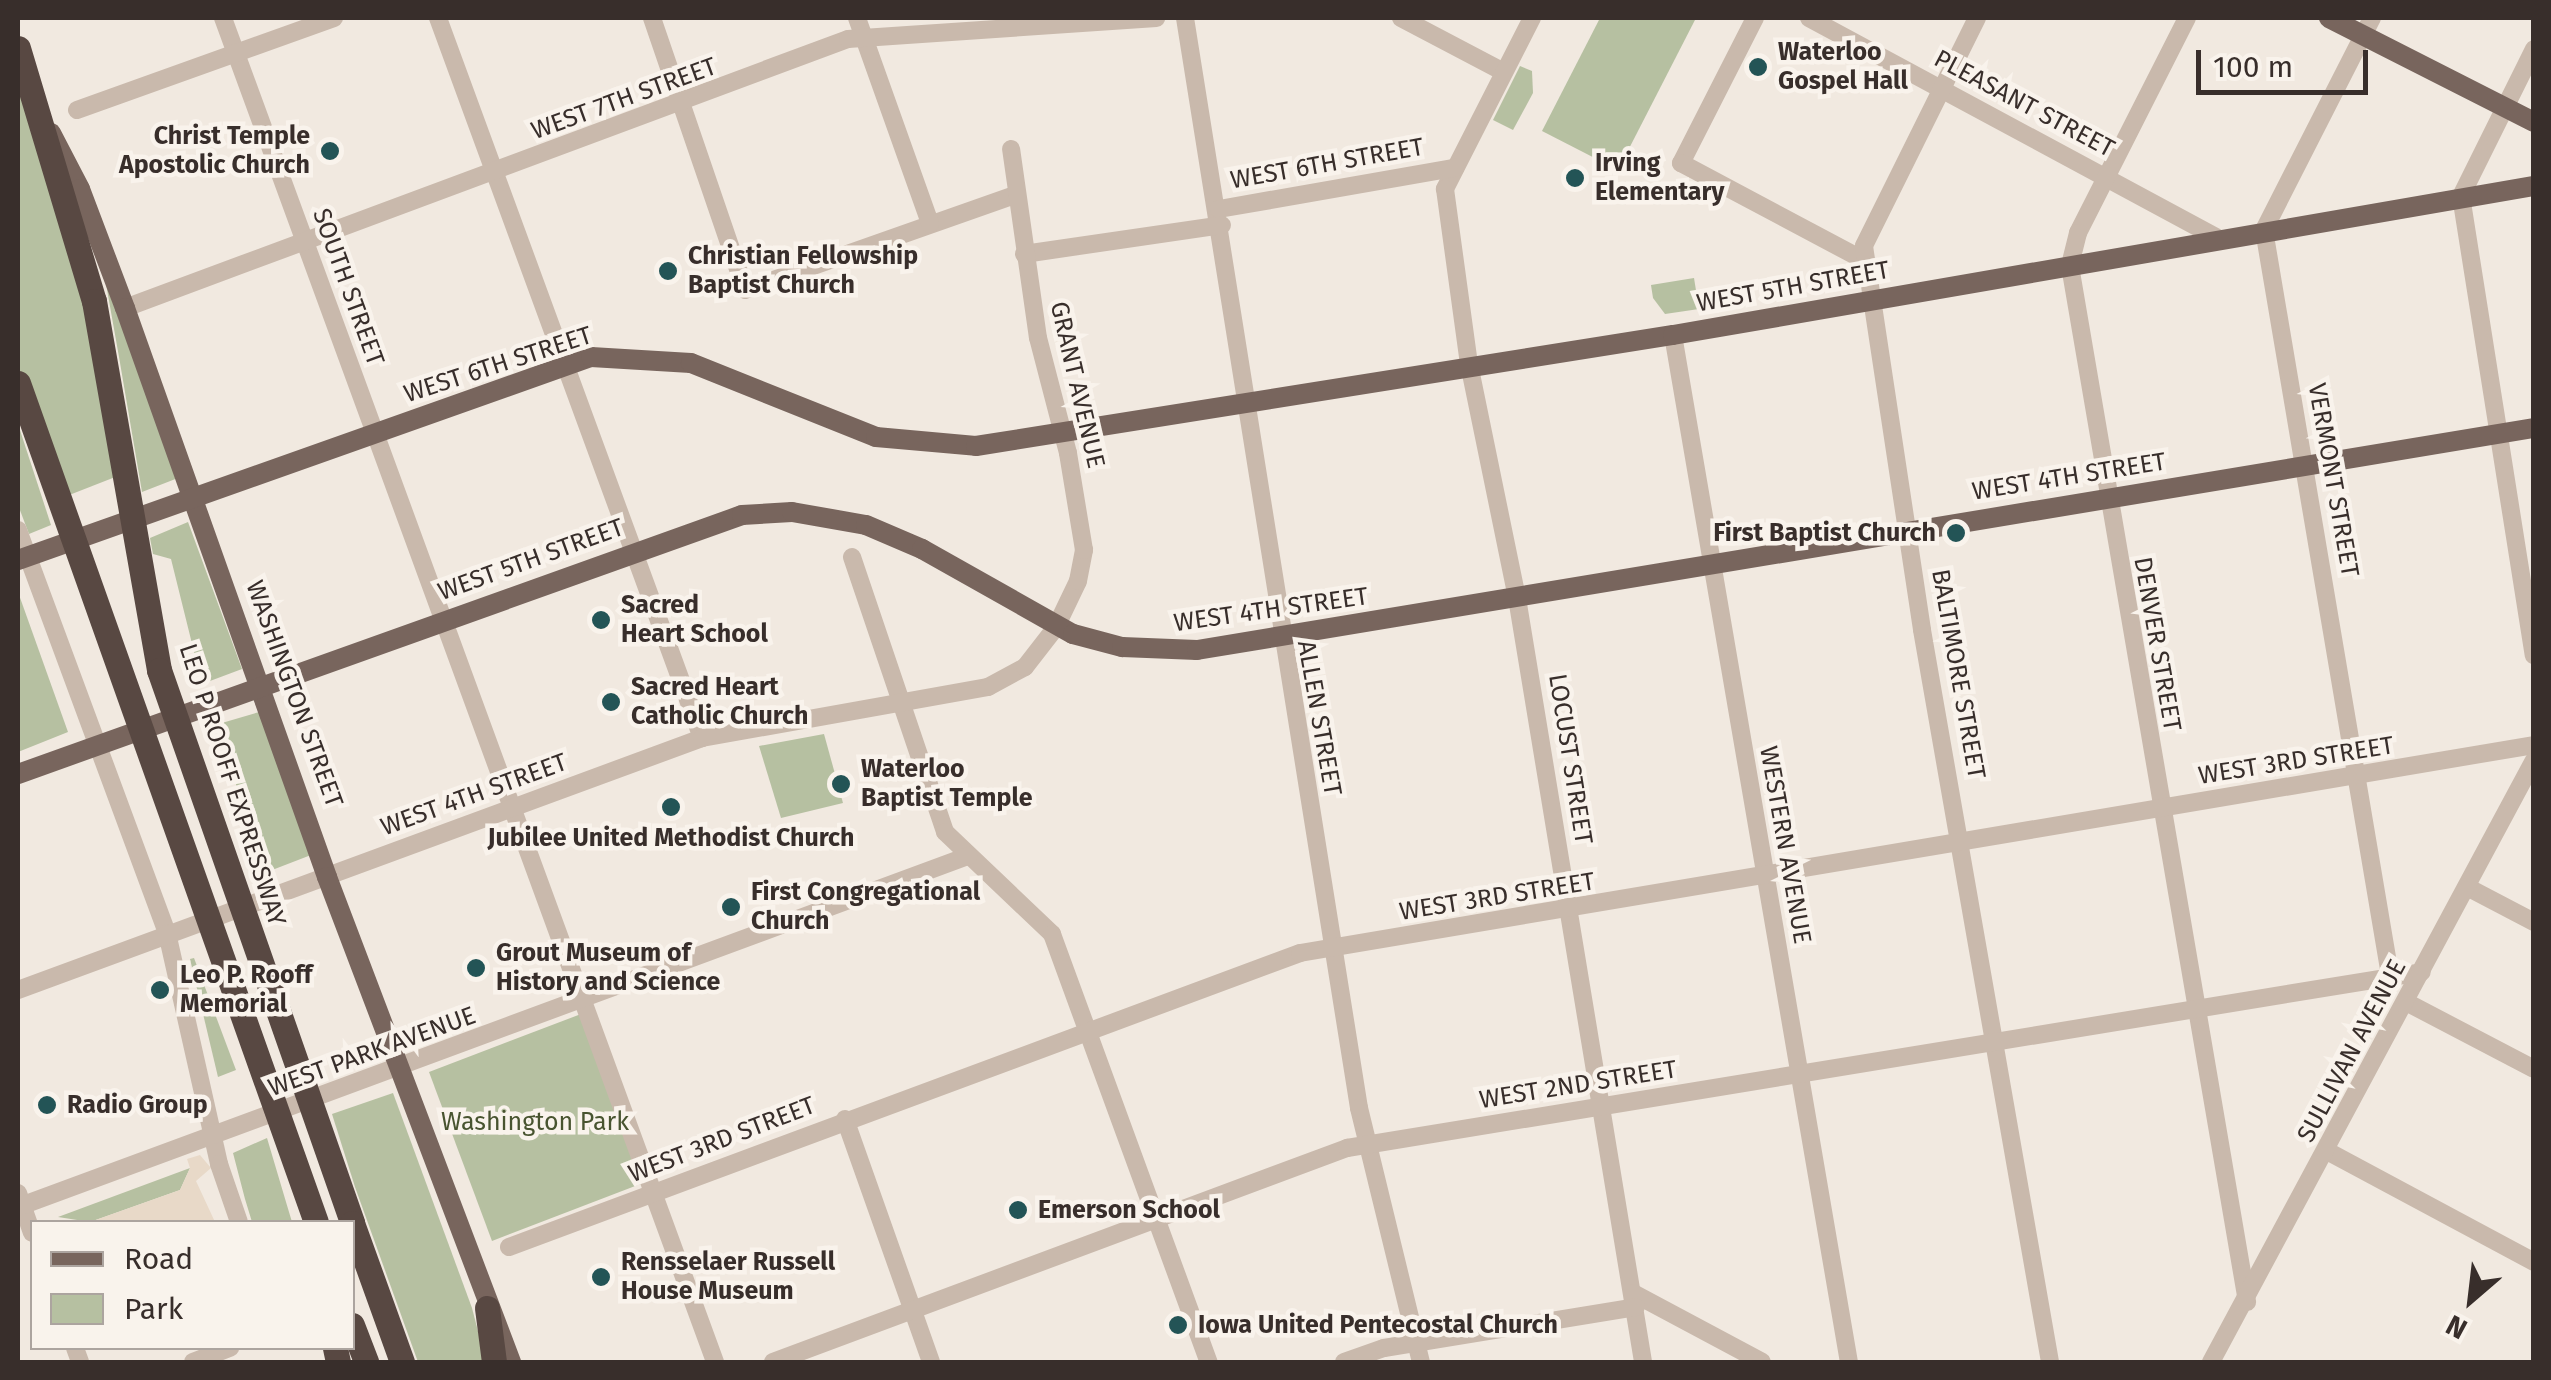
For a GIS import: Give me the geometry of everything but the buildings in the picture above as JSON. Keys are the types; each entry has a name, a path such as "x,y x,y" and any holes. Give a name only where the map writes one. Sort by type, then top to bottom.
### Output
{"highway":[{"name":"WASHINGTON STREET","path":"18,48 44,122"},
{"name":"LEO P ROOFF EXPRESSWAY","path":"44,122 90,286 159,670 351,1220"},
{"path":"18,383 190,882 315,1220"},
{"path":"292,1153 307,1220"},
{"name":"LEO P ROOFF EXPRESSWAY","path":"355,1231 402,1362"},
{"path":"487,1308 494,1362"},
{"path":"355,1332 366,1362"}],"main road":[{"path":"2329,18 2367,26 2503,108 2534,122"},
{"name":"WASHINGTON STREET","path":"44,122 80,189 125,308 327,876 510,1362"},
{"name":"WEST 5TH STREET","path":"1061,432 1468,364 1673,335 2216,237 2534,186"},
{"name":"WEST 6TH STREET","path":"22,558 565,365 616,355 691,364 852,429 926,446 976,446 1061,432"},
{"name":"WEST 4TH STREET","path":"1056,627 1147,650 1280,636 2105,496 2534,428"},
{"name":"WEST 5TH STREET","path":"18,774 632,550 742,515 842,519 922,549 1056,627"}],"street":[{"name":"SOUTH STREET","path":"223,18 715,1362"},
{"path":"77,110 334,18"},
{"path":"438,18 702,738"},
{"path":"652,18 745,290 1015,195"},
{"path":"858,18 930,223"},
{"name":"WEST 7TH STREET","path":"125,308 865,38 1068,20 1156,18"},
{"name":"ALLEN STREET","path":"1185,18 1220,217 1280,636 1332,948 1368,1144 1421,1362"},
{"path":"1401,18 1504,72"},
{"name":"WEST 6TH STREET","path":"1024,254 1455,168 1532,18"},
{"path":"1755,18 1681,163 1865,261"},
{"name":"PLEASANT STREET","path":"1809,18 2216,237"},
{"name":"BALTIMORE STREET","path":"1977,18 1870,223 1865,261 1907,530 2050,1362"},
{"name":"DENVER STREET","path":"2187,18 2078,233 2070,266 2105,496 2247,1302"},
{"path":"2264,230 2367,26"},
{"path":"2534,49 2460,196 2534,655"},
{"name":"GRANT AVENUE","path":"1011,149 1024,254 1084,550 1078,581 1056,627"},
{"name":"LOCUST STREET","path":"1455,168 1445,188 1468,364 1518,598 1604,1108 1642,1362"},
{"name":"VERMONT STREET","path":"2264,230 2390,975"},
{"name":"WESTERN AVENUE","path":"1673,335 1849,1362"},
{"path":"18,530 22,558 167,933 212,1137 238,1220"},
{"path":"852,557 905,704 944,832 1052,934 1162,1220 1209,1362"},
{"name":"WEST 4TH STREET","path":"18,990 702,738 905,704 1004,680 1026,668 1056,627"},
{"name":"WEST 3RD STREET","path":"510,1247 1300,953 1570,912 1765,874 1964,844 2534,745"},
{"name":"SULLIVAN AVENUE","path":"2212,1362 2534,760"},
{"name":"WEST PARK AVENUE","path":"19,1202 212,1137 968,856"},
{"path":"2466,887 2534,922"},
{"name":"WEST 2ND STREET","path":"773,1362 1368,1144 2422,972"},
{"path":"2406,1002 2534,1069"},
{"path":"846,1119 930,1362"},
{"path":"2328,1151 2534,1262"},
{"path":"19,1202 30,1228"},
{"path":"1344,1362 1416,1342 1634,1300 1762,1362"},
{"path":"193,1362 225,1350"}],"green space":[{"path":"1600,18 1696,18 1618,170 1542,131"},
{"path":"18,48 44,122 123,474 59,499 18,384"},
{"path":"1520,66 1532,71 1533,93 1513,130 1493,120"},
{"path":"1694,278 1699,309 1665,314 1653,298 1651,285"},
{"path":"106,284 178,478 142,492 119,357"},
{"path":"18,424 51,525 29,534 18,505"},
{"path":"188,522 242,669 202,684 171,559 153,554 150,538"},
{"path":"18,592 68,732 18,752"},
{"path":"259,712 311,855 267,872 215,725"},
{"path":"824,734 843,803 781,818 759,746"},
{"path":"194,958 236,1070 218,1077 190,959"},
{"name":"Washington Park","path":"581,1014 643,1183 492,1241 429,1072"},
{"path":"393,1093 472,1308 486,1362 418,1362 355,1187 332,1114"},
{"path":"267,1138 291,1220 251,1220 233,1153"},
{"path":"190,1168 180,1190 96,1220 58,1217"}],"shaded area":[{"path":"200,1155 211,1168 196,1181 214,1220 96,1220 180,1190 190,1168 187,1159"}],"place":[{"name":"Waterloo Gospel Hall","path":"1758,67"},
{"name":"Christ Temple Apostolic Church","path":"330,151"},
{"name":"Irving Elementary","path":"1575,178"},
{"name":"Christian Fellowship Baptist Church","path":"668,271"},
{"name":"First Baptist Church","path":"1956,533"},
{"name":"Sacred Heart School","path":"601,620"},
{"name":"Sacred Heart Catholic Church","path":"611,702"},
{"name":"Waterloo Baptist Temple","path":"841,784"},
{"name":"Jubilee United Methodist Church","path":"671,807"},
{"name":"First Congregational Church","path":"731,907"},
{"name":"Grout Museum of History and Science","path":"476,968"},
{"name":"Leo P. Rooff Memorial","path":"160,990"},
{"name":"Radio Group","path":"47,1105"},
{"name":"Emerson School","path":"1018,1210"},
{"name":"Rensselaer Russell House Museum","path":"601,1277"},
{"name":"Iowa United Pentecostal Church","path":"1178,1325"}]}
